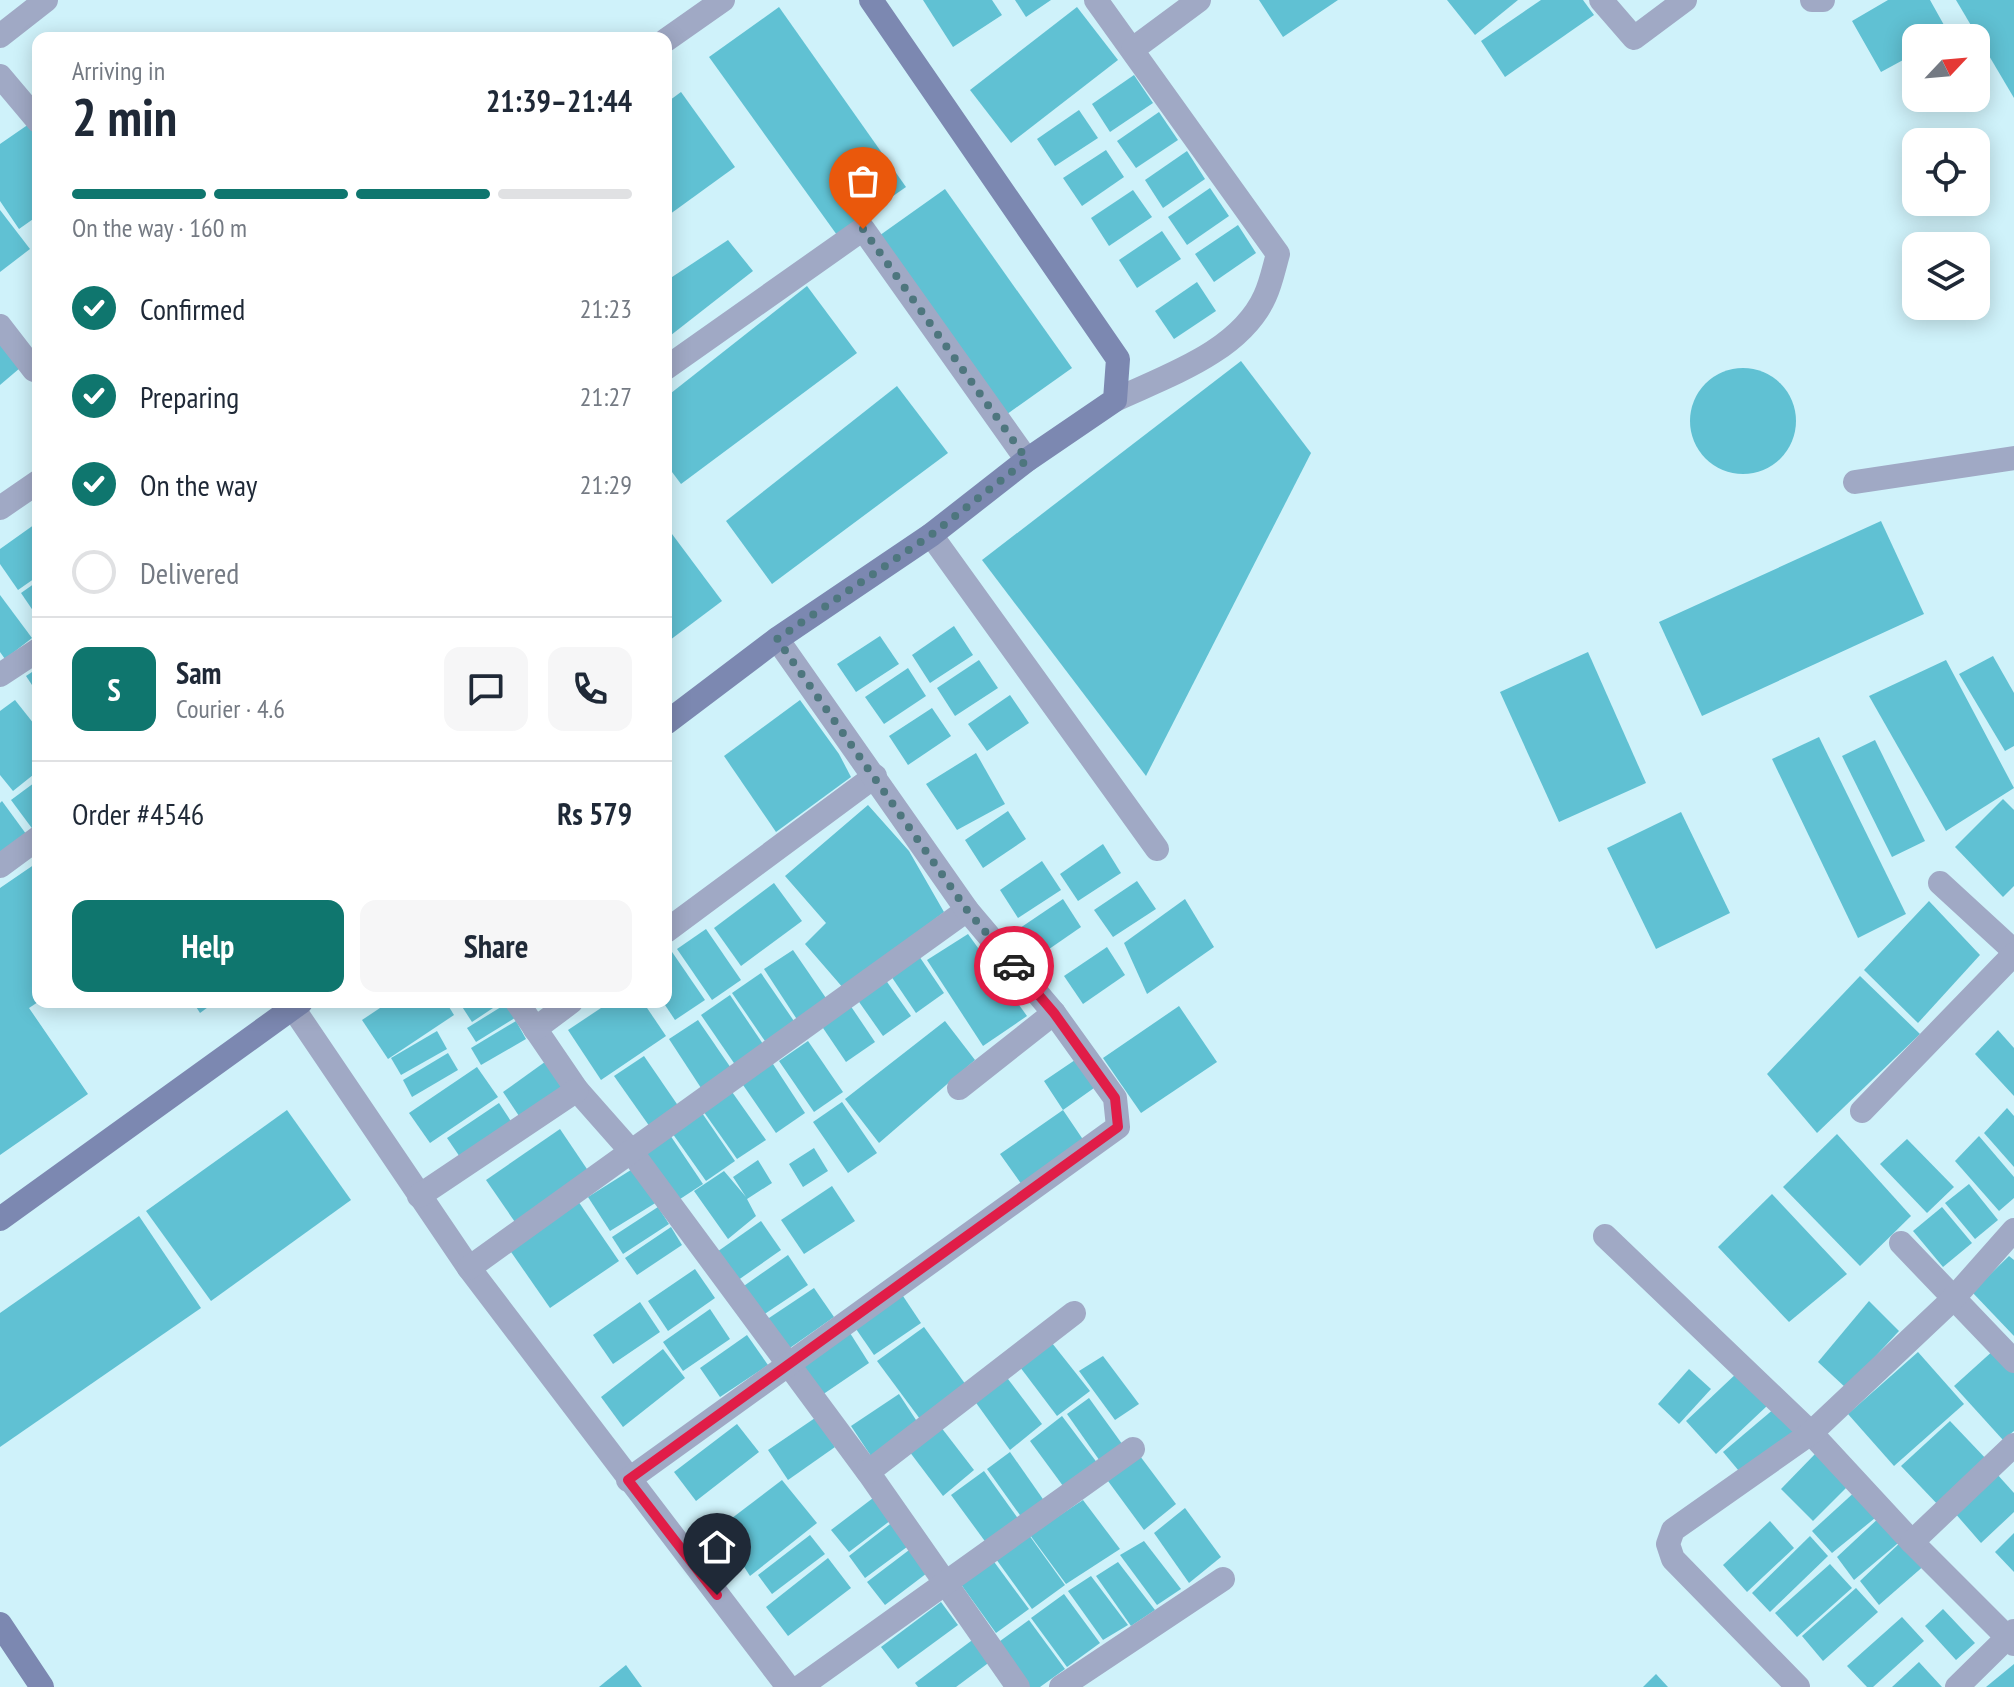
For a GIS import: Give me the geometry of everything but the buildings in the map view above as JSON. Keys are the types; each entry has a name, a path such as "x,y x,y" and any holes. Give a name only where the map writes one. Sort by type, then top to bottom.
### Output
{"street":[{"path":"0,36 46,0"},
{"path":"672,36 723,0"},
{"path":"871,0 1118,359 1115,400"},
{"path":"672,718 777,639 931,535 1027,460 1115,400 1205,357 1240,330 1265,298 1278,254 1096,0"},
{"path":"1133,49 1199,0"},
{"path":"1601,0 1634,38 1685,0"},
{"path":"1812,0 1823,0"},
{"path":"0,76 32,114"},
{"path":"672,364 863,229 1027,460"},
{"path":"0,326 32,367"},
{"path":"1855,482 2014,458"},
{"path":"0,508 32,491"},
{"path":"931,535 1157,849"},
{"path":"628,1480 1118,1127 1115,1098 1054,1013 967,910 777,639"},
{"path":"0,675 32,654"},
{"path":"672,927 875,776"},
{"path":"0,866 32,842"},
{"path":"1862,1111 2014,952 1940,883"},
{"path":"469,1268 967,910"},
{"path":"0,1219 293,1008"},
{"path":"299,1008 419,1196 469,1268 788,1687"},
{"path":"521,1008 577,1090 630,1150 785,1365 868,1472 1018,1687"},
{"path":"535,1029 563,1008"},
{"path":"959,1088 1054,1013"},
{"path":"419,1196 577,1090"},
{"path":"1798,1687 1673,1559 1668,1544 1673,1530 1687,1517 1811,1433 1952,1300 2014,1230"},
{"path":"1605,1236 1811,1433 1912,1542 2012,1637 1957,1687"},
{"path":"1901,1243 1952,1300 2014,1361"},
{"path":"868,1472 1074,1313"},
{"path":"1912,1542 2014,1445"},
{"path":"800,1687 1133,1449"},
{"path":"1061,1687 1223,1579"},
{"path":"0,1624 35,1684"}],"way so far":[{"path":"863,229 1027,460 931,535 777,639 967,910 1014,966"}],"route":[{"path":"717,1595 628,1480 1118,1127 1115,1098 1054,1013 1014,966"}]}
